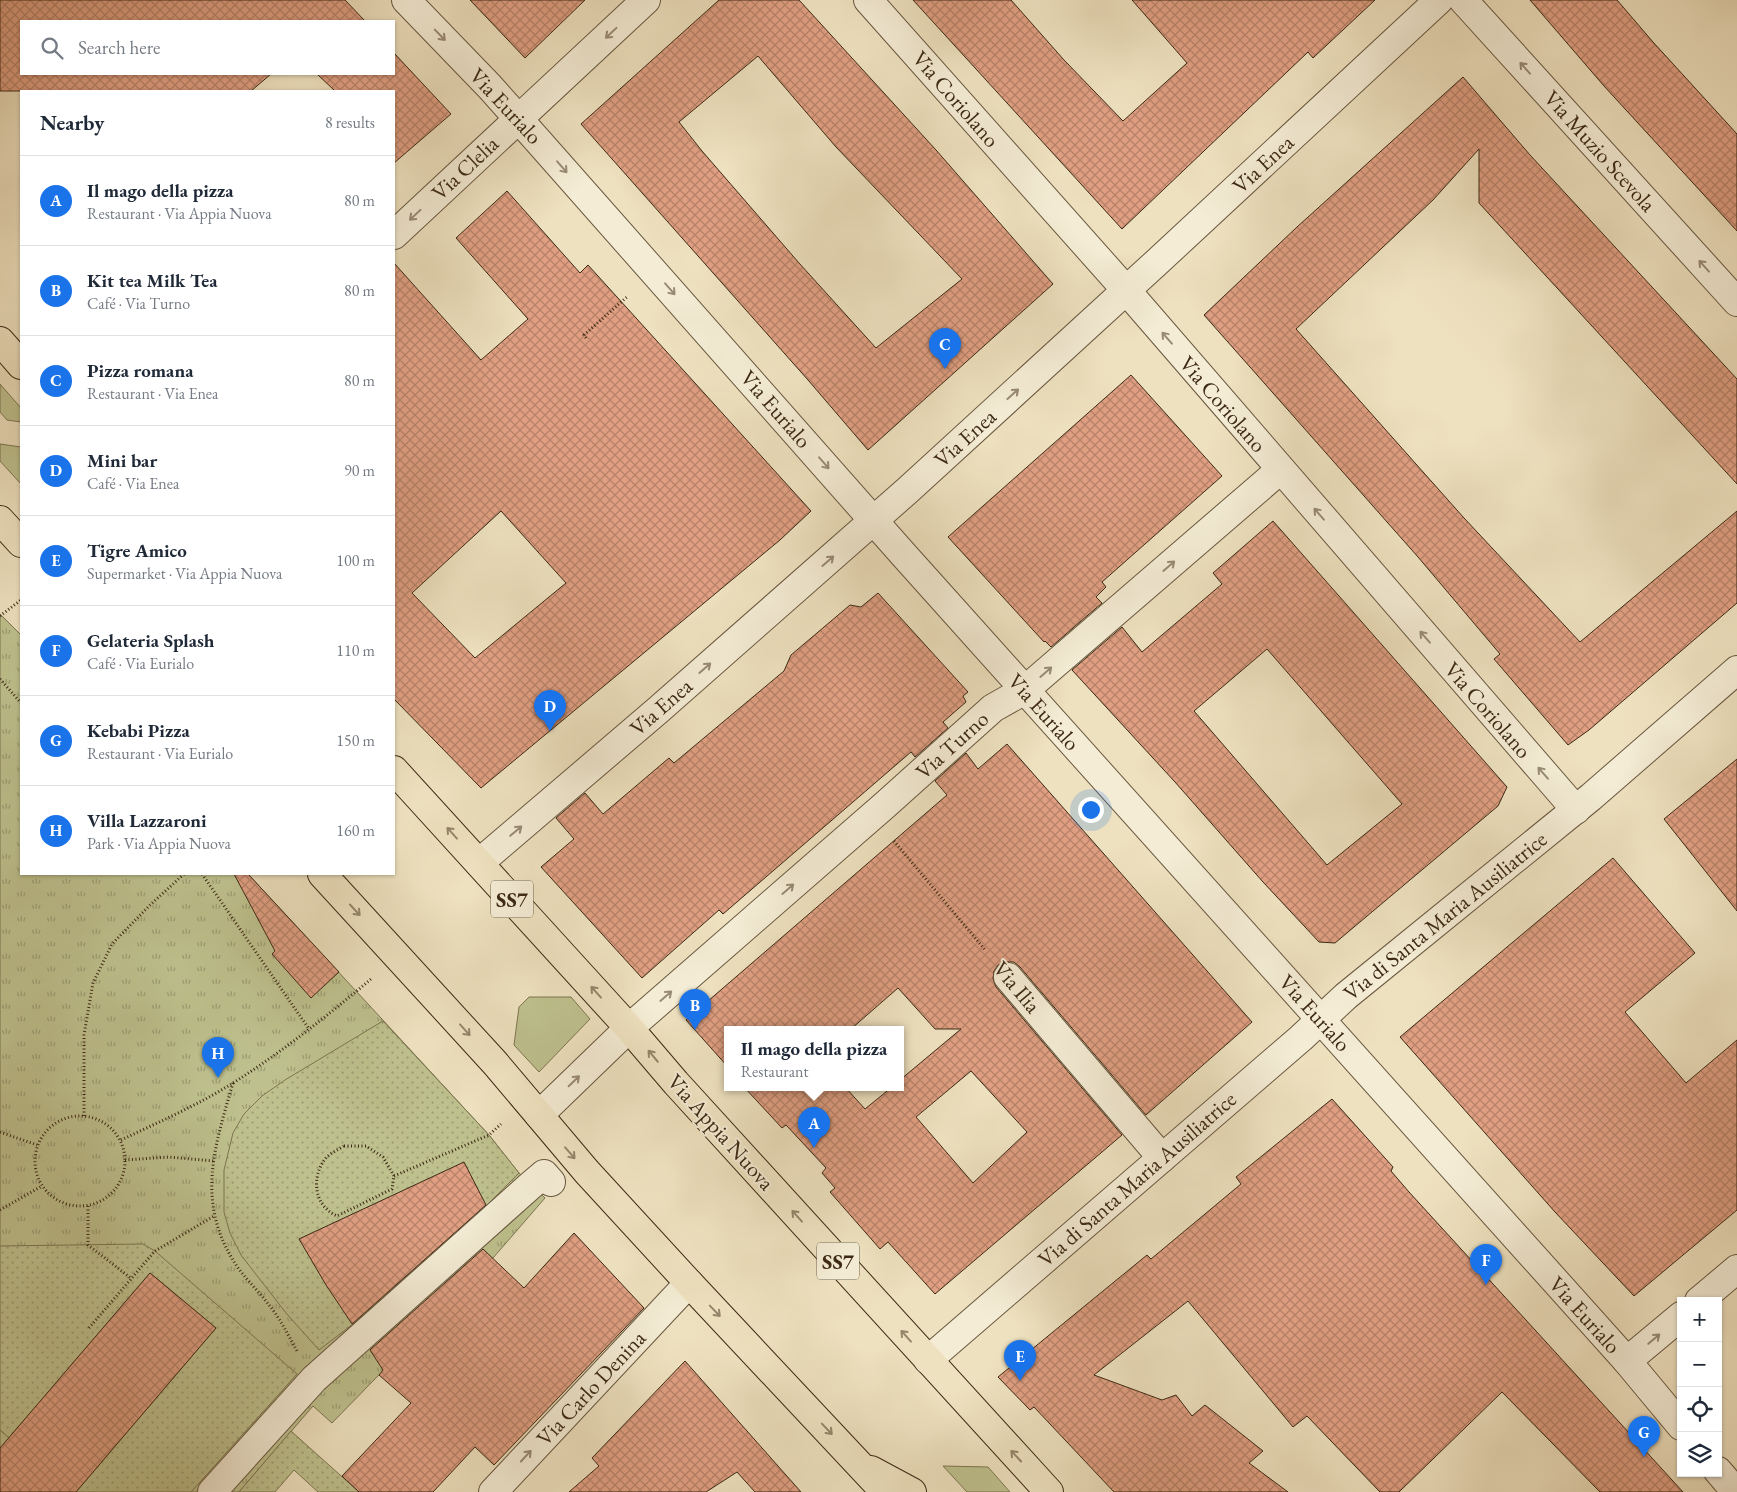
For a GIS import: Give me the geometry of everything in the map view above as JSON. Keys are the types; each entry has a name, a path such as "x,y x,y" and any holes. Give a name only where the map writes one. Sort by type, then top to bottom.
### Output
{"main road":[{"path":"0,341 20,364"},
{"path":"0,520 20,542"},
{"name":"Via Appia Nuova","path":"395,771 629,1028 682,1090 1049,1492"},
{"path":"323,875 495,1063 587,1172 688,1283 886,1492"},
{"path":"861,1464 912,1492"}],"street":[{"name":"Via Eurialo","path":"406,0 490,87 1025,690 1627,1361 1677,1421"},
{"name":"Via Clelia","path":"395,234 646,0"},
{"name":"Via Coriolano","path":"868,0 1126,290 1576,810"},
{"name":"Via Enea","path":"479,864 657,711 874,520 1439,0"},
{"name":"Via Muzio Scevola","path":"1462,0 1737,302"},
{"name":"Via Turno","path":"539,1115 629,1028 993,708 1025,690 1280,470"},
{"name":"Via di Santa Maria Ausiliatrice","path":"928,1360 1301,1038 1346,996 1576,810 1737,670"},
{"name":"Via Ilia","path":"1008,977 1162,1158"},
{"path":"212,1492 314,1379 544,1174 551,1182"},
{"path":"1704,1297 1737,1269"},
{"name":"Via Carlo Denina","path":"493,1492 688,1283"},
{"path":"1627,1361 1677,1319"},
{"path":"1722,1476 1736,1492"}],"path":[{"path":"586,338 584,334 628,296"},
{"path":"0,616 20,601"},
{"path":"0,680 20,703"},
{"name":"Via Ilia","path":"872,815 1008,977"},
{"path":"84,1116 84,1035 93,983 112,944 183,875"},
{"path":"203,875 310,1030"},
{"path":"121,1140 180,1112 233,1083 310,1030 397,955"},
{"path":"233,1083 214,1161 211,1194 214,1216 233,1261 271,1306 314,1379"},
{"path":"84,1116 106,1124 121,1140 125,1160 123,1176 109,1196 88,1206 67,1205 53,1198 42,1186 37,1176 34,1159 37,1145 47,1129 65,1118 84,1116"},
{"path":"394,1176 489,1135 501,1123"},
{"path":"0,1132 37,1145"},
{"path":"344,1146 366,1146 383,1156 394,1176 392,1189 337,1216 328,1212 318,1198 316,1179 325,1158 344,1146"},
{"path":"125,1160 168,1156 214,1161"},
{"path":"0,1210 42,1186"},
{"path":"88,1206 88,1245 132,1279"},
{"path":"90,1328 155,1251 214,1216"}],"green space":[{"path":"0,384 20,407 20,422 7,420 0,412"},
{"path":"0,444 20,447 20,483 0,461"},
{"path":"0,614 20,634 20,875 249,875 489,1135 519,1173 545,1198 493,1258 332,1423 313,1406 239,1492 0,1492"},
{"path":"529,997 571,997 590,1019 539,1072 514,1045 519,1007"},
{"path":"383,1021 489,1135 519,1173 486,1206 353,1324 319,1350 286,1313 241,1255 230,1233 224,1212 224,1170 233,1133 244,1114 262,1096"},
{"path":"143,1244 155,1251 297,1374 191,1492 76,1492 216,1328 150,1273 9,1438 0,1430 0,1246"},
{"path":"291,1431 359,1492 318,1492 294,1470 275,1492 239,1492"},
{"path":"943,1466 988,1467 1010,1492 967,1492"}],"building":[{"path":"0,0 345,0 364,20 20,20 20,75 270,75 252,90 0,91"},
{"path":"470,0 585,0 525,58"},
{"path":"719,0 799,0 936,150 1053,284 868,450 581,124","holes":["758,56 836,147 962,279 876,348 799,263 679,122"]},
{"path":"913,0 1011,0 1064,60 1123,121 1187,63 1132,0 1375,0 1313,58 1308,52 1122,229"},
{"path":"1530,0 1617,0 1737,134 1737,231 1604,86"},
{"path":"395,54 451,114 395,162 395,90 334,90 318,75 395,75"},
{"path":"1463,77 1530,155 1737,379 1737,484 1479,203 1479,149 1433,200 1296,329 1464,518 1580,642 1737,511 1737,603 1589,730 1568,745 1494,659 1500,654 1418,557 1204,315 1297,227"},
{"path":"507,191 580,273 588,265 811,511 780,540 481,788 395,700 395,264 481,360 528,319 456,238","holes":["501,511 566,583 475,658 412,593"]},
{"path":"1131,375 1222,476 1102,582 1106,587 1096,597 1102,603 1051,647 1044,642 948,537"},
{"path":"1273,521 1507,787 1498,806 1335,943 1319,942 1072,670 1122,627 1142,652 1222,584 1213,573","holes":["1267,649 1402,804 1327,865 1194,711"]},
{"path":"878,593 968,692 963,696 966,702 943,722 948,728 915,757 911,752 723,914 719,910 642,978 541,867 574,839 556,818 585,793 603,814 669,758 674,763 784,671 791,655 850,605 861,607"},
{"path":"1007,744 1252,1022 1146,1115 1020,967 1014,962 998,965 994,971 993,979 996,987 1122,1135 935,1294 888,1242 880,1249 830,1192 835,1188 822,1173 826,1168 786,1125 782,1128 748,1091 849,1091 865,1109 887,1091 904,1091 904,1077 961,1029 935,1029 898,988 854,1026 724,1026 724,1063 686,1020 947,795 935,781 966,753 978,769","holes":["971,1071 1027,1132 973,1183 916,1117"]},
{"path":"1737,759 1737,911 1664,819"},
{"path":"1613,858 1695,953 1625,1012 1686,1083 1737,1040 1737,1210 1634,1296 1555,1212 1400,1037"},
{"path":"235,875 249,875 339,972 311,998 272,954 275,951"},
{"path":"1332,1099 1393,1167 1391,1171 1409,1192 1683,1492 1600,1492 1502,1392 1399,1492 1380,1492 1307,1416 1293,1427 1188,1301 1094,1375 1162,1400 1176,1395 1192,1416 1205,1405 1263,1451 1249,1463 1288,1492 1114,1492 1034,1407 1030,1410 998,1377 1147,1255 1151,1259 1241,1184 1236,1177"},
{"path":"464,1162 486,1205 352,1324 299,1239"},
{"path":"574,1233 644,1308 494,1465 475,1447 433,1492 359,1492 342,1476 411,1403 379,1375 383,1370 370,1350 483,1249 524,1288"},
{"path":"150,1273 216,1328 76,1492 0,1492 0,1448"},
{"path":"685,1361 801,1492 755,1492 737,1472 706,1492 569,1492 599,1466 592,1458"}],"place":[{"name":"Pizza romana","path":"945,369"},
{"name":"Mini bar","path":"550,731"},
{"name":"Kit tea Milk Tea","path":"695,1030"},
{"name":"Villa Lazzaroni","path":"218,1078"},
{"name":"Il mago della pizza","path":"814,1148"},
{"name":"Gelateria Splash","path":"1486,1285"},
{"name":"Tigre Amico","path":"1020,1381"},
{"name":"Kebabi Pizza","path":"1644,1457"}]}
